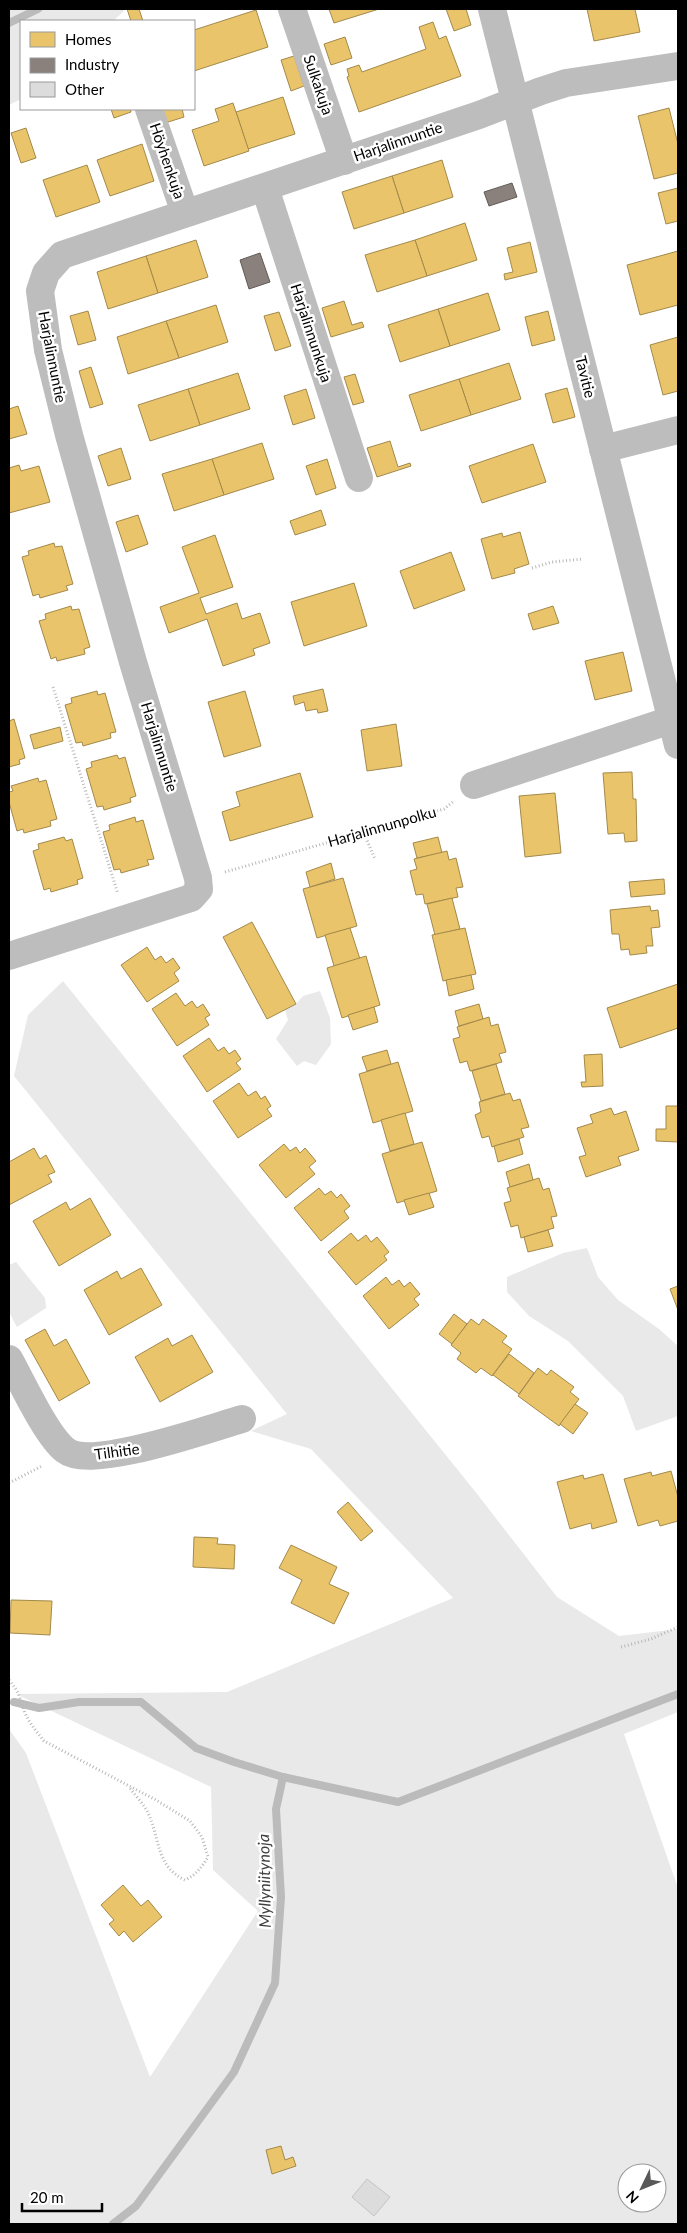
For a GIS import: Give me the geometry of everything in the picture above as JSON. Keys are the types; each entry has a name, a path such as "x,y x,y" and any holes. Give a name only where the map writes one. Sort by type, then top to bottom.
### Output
{"street":[{"name":"Sulkakuja","path":"292,9 344,161"},
{"name":"Tavitie","path":"492,9 675,732"},
{"name":"Harjalinnuntie","path":"198,878 133,662 69,435 48,350 40,291 46,273 62,255 344,161 515,102 541,91 566,84 678,66"},
{"name":"Höyhenkuja","path":"149,110 185,213"},
{"name":"Harjalinnunkuja","path":"265,188 359,478"},
{"path":"603,449 678,430"},
{"path":"474,785 675,732"},
{"path":"9,956 191,898 199,889 198,878"},
{"path":"9,1359 52,1437 66,1451"},
{"name":"Tilhitie","path":"66,1451 85,1456 143,1448 242,1419"}],"path":[{"path":"532,568 552,562 584,559"},
{"path":"53,686 121,904"},
{"name":"Harjalinnunpolku","path":"198,878 444,809 474,785"},
{"path":"363,831 375,858"},
{"path":"9,1483 29,1475 66,1451"},
{"path":"622,1647 651,1639 678,1627"},
{"path":"9,1680 19,1692 25,1713 44,1740 129,1787 190,1821 202,1837 208,1857 200,1870 185,1880 172,1874 162,1858 157,1836 147,1811 129,1787"}],"shaded area":[{"path":"9,9 126,9 114,20 20,20 20,100 9,105"},
{"path":"63,981 474,1490 557,1597 619,1636 678,1629 678,1712 624,1734 678,1888 678,2224 9,2224 9,1729 26,1753 150,2077 258,1911 213,1870 211,1787 16,1694 227,1692 453,1598 311,1449 251,1431 287,1414 14,1076 28,1015"},
{"path":"320,991 330,1018 331,1044 316,1065 304,1061 297,1066 276,1039 288,1020 285,1010 296,1004 303,996"},
{"path":"587,1248 598,1277 618,1300 659,1329 678,1346 678,1416 636,1431 623,1396 568,1341 529,1316 507,1292 507,1277 563,1253"},
{"path":"16,1262 45,1298 46,1308 17,1327 9,1312 9,1265"}],"building: Homes":[{"path":"127,9 139,9 143,20 131,20"},
{"path":"329,9 379,9 334,23"},
{"path":"446,9 466,9 471,25 454,31"},
{"path":"587,9 635,9 640,32 594,41"},
{"path":"256,10 268,47 195,71 195,30"},
{"path":"433,22 439,39 446,36 461,76 359,112 347,77 349,76 347,69 359,65 362,72 426,49 419,27"},
{"path":"345,37 352,58 331,65 324,44"},
{"path":"294,56 304,86 291,91 281,60"},
{"path":"283,97 295,134 248,149 236,112"},
{"path":"233,103 249,151 204,166 192,130 219,121 215,109"},
{"path":"669,108 678,144 678,173 654,179 638,116"},
{"path":"111,110 130,110 131,112 114,118"},
{"path":"161,110 182,110 184,117 165,123"},
{"path":"26,128 36,158 21,163 11,133"},
{"path":"142,144 154,181 110,196 97,160"},
{"path":"442,160 453,197 404,213 392,176"},
{"path":"87,165 100,202 56,217 43,180"},
{"path":"392,176 404,213 354,229 342,192"},
{"path":"678,188 678,221 666,224 658,193"},
{"path":"465,223 477,260 427,276 415,240"},
{"path":"196,240 208,277 158,293 146,256"},
{"path":"415,240 427,276 377,292 365,255"},
{"path":"530,242 537,272 505,280 504,274 513,272 507,248"},
{"path":"678,251 678,305 640,315 627,265"},
{"path":"146,256 158,293 108,309 97,272"},
{"path":"488,293 500,330 450,346 438,309"},
{"path":"344,301 352,325 362,322 364,327 331,337 322,308"},
{"path":"216,305 228,342 179,358 166,321"},
{"path":"438,309 450,346 400,362 388,325"},
{"path":"88,311 96,340 78,345 70,316"},
{"path":"548,311 555,340 532,346 525,317"},
{"path":"279,312 291,346 275,351 264,316"},
{"path":"166,321 179,358 128,374 117,337"},
{"path":"678,337 678,391 663,395 650,345"},
{"path":"509,363 521,399 471,415 459,379"},
{"path":"91,367 103,404 90,408 79,371"},
{"path":"238,373 250,409 200,425 188,389"},
{"path":"355,374 364,402 353,405 344,377"},
{"path":"459,379 471,415 421,431 409,395"},
{"path":"567,388 575,417 553,423 545,394"},
{"path":"188,389 200,425 150,441 138,405"},
{"path":"306,389 315,418 293,425 284,396"},
{"path":"18,406 27,434 9,439 9,409"},
{"path":"390,441 398,467 410,463 411,466 377,477 367,448"},
{"path":"262,443 274,479 224,495 212,459"},
{"path":"533,444 546,482 482,503 469,466"},
{"path":"121,448 131,479 108,486 98,456"},
{"path":"212,459 224,495 174,511 162,474"},
{"path":"327,459 336,488 316,495 306,466"},
{"path":"19,465 21,471 39,466 50,502 9,513 9,468"},
{"path":"321,510 326,525 295,535 290,521"},
{"path":"138,515 148,544 126,552 116,522"},
{"path":"520,532 529,564 514,569 515,573 492,579 481,539 502,533 503,537"},
{"path":"215,535 233,587 200,598 206,614 237,603 242,619 260,613 270,643 253,649 255,655 223,666 207,619 169,633 160,607 199,593 182,547"},
{"path":"54,543 55,547 62,546 73,584 66,586 68,590 40,598 39,594 33,596 22,557 29,555 28,551"},
{"path":"451,552 465,590 414,609 400,571"},
{"path":"354,583 367,626 304,646 291,602"},
{"path":"71,606 72,610 79,609 90,647 84,649 85,654 57,661 56,657 51,659 39,621 46,619 45,614"},
{"path":"553,606 559,623 533,630 528,614"},
{"path":"623,652 632,691 595,700 585,661"},
{"path":"323,689 328,711 318,713 317,709 306,711 304,702 295,705 293,696"},
{"path":"97,691 98,695 105,693 116,732 110,733 111,738 83,746 82,742 76,743 65,705 72,703 71,698"},
{"path":"245,691 261,746 224,757 208,702"},
{"path":"14,719 25,758 19,760 20,764 9,767 9,721"},
{"path":"396,724 402,766 367,771 361,730"},
{"path":"60,727 63,741 34,749 30,735"},
{"path":"117,755 119,759 125,757 136,796 130,798 131,802 104,810 103,806 97,807 86,769 92,767 91,762"},
{"path":"632,772 633,799 636,799 637,841 625,842 624,833 608,834 603,773"},
{"path":"300,773 313,817 230,841 222,812 240,806 236,792"},
{"path":"38,778 39,782 46,780 57,819 50,821 51,826 24,833 23,829 17,831 9,802 9,792 13,791 11,786"},
{"path":"555,793 561,853 525,857 519,796"},
{"path":"135,817 136,822 143,820 154,859 147,860 149,865 121,873 120,869 114,870 103,832 110,830 109,825"},
{"path":"64,837 66,841 72,839 83,878 77,880 78,884 51,892 50,888 44,890 33,851 39,849 38,844"},
{"path":"438,837 442,853 417,858 413,843"},
{"path":"447,851 449,860 456,858 463,887 456,888 458,897 425,904 423,894 416,895 410,871 417,869 414,859"},
{"path":"331,863 335,879 310,887 306,872"},
{"path":"343,878 357,926 317,938 303,889"},
{"path":"664,879 665,894 631,897 629,882"},
{"path":"452,898 460,929 435,935 427,904"},
{"path":"650,906 651,911 658,910 660,927 651,928 653,946 646,946 647,953 630,955 629,949 621,950 619,934 612,934 610,910"},
{"path":"252,922 296,1004 267,1019 223,937"},
{"path":"350,928 360,959 334,966 325,935"},
{"path":"465,928 476,974 443,981 432,935"},
{"path":"147,947 155,960 161,956 166,963 173,958 180,968 174,973 179,981 147,1002 121,965"},
{"path":"366,956 380,1005 342,1018 327,968"},
{"path":"471,975 474,989 449,996 446,980"},
{"path":"678,984 678,1028 620,1048 607,1008"},
{"path":"176,993 185,1006 192,1001 197,1008 203,1004 210,1015 205,1018 209,1025 177,1046 152,1009"},
{"path":"479,1004 483,1019 459,1026 455,1011"},
{"path":"374,1007 378,1022 353,1030 348,1015"},
{"path":"489,1017 491,1026 498,1024 506,1052 499,1054 502,1062 470,1071 467,1061 460,1063 453,1039 460,1037 457,1027"},
{"path":"209,1038 218,1051 224,1047 229,1054 235,1050 241,1059 236,1063 241,1069 207,1092 183,1056"},
{"path":"387,1050 391,1064 367,1071 362,1057"},
{"path":"602,1054 603,1086 582,1087 581,1082 586,1082 584,1055"},
{"path":"398,1062 413,1111 373,1123 359,1074"},
{"path":"496,1064 505,1094 481,1101 472,1071"},
{"path":"239,1083 248,1096 256,1091 261,1099 265,1096 271,1106 267,1109 272,1116 238,1138 213,1101"},
{"path":"510,1093 513,1101 520,1099 529,1127 521,1129 524,1137 492,1147 489,1136 482,1138 475,1115 481,1112 479,1102"},
{"path":"666,1106 678,1106 678,1142 656,1141 656,1129 666,1129"},
{"path":"611,1108 614,1115 626,1111 639,1150 618,1157 621,1165 586,1177 579,1157 586,1155 577,1128 593,1123 590,1115"},
{"path":"405,1113 414,1144 390,1151 381,1120"},
{"path":"519,1139 523,1154 498,1162 494,1146"},
{"path":"422,1142 437,1191 397,1203 382,1154"},
{"path":"284,1144 290,1151 296,1147 300,1153 305,1148 316,1161 309,1167 315,1174 286,1198 259,1165"},
{"path":"34,1148 40,1159 46,1155 55,1172 48,1175 52,1182 9,1205 9,1162"},
{"path":"529,1164 533,1180 510,1187 506,1172"},
{"path":"539,1178 543,1190 549,1188 557,1216 551,1217 554,1228 521,1238 518,1225 511,1227 504,1203 511,1201 507,1188"},
{"path":"319,1188 325,1195 331,1191 337,1198 341,1194 350,1206 344,1211 349,1218 321,1241 294,1208"},
{"path":"429,1193 434,1207 409,1215 404,1200"},
{"path":"90,1198 111,1235 59,1266 33,1221 66,1202 70,1210"},
{"path":"548,1230 553,1246 528,1252 524,1237"},
{"path":"351,1233 358,1241 366,1235 371,1242 377,1237 389,1252 384,1256 387,1260 356,1285 328,1252"},
{"path":"141,1268 162,1305 109,1335 84,1290 117,1271 121,1279"},
{"path":"386,1277 392,1285 399,1280 404,1287 410,1282 420,1294 414,1299 419,1305 389,1329 363,1296"},
{"path":"678,1286 678,1310 670,1289"},
{"path":"454,1314 467,1324 452,1344 439,1334"},
{"path":"471,1319 479,1325 483,1319 507,1336 502,1342 512,1349 492,1376 481,1368 476,1373 457,1359 461,1353 451,1345"},
{"path":"45,1329 54,1346 66,1339 90,1383 59,1401 25,1340"},
{"path":"192,1335 213,1372 160,1402 135,1357 168,1338 172,1346"},
{"path":"509,1354 534,1373 519,1394 493,1375"},
{"path":"538,1368 547,1375 551,1370 574,1387 570,1392 579,1399 559,1426 518,1396"},
{"path":"575,1404 588,1413 573,1434 560,1424"},
{"path":"671,1471 678,1497 678,1521 660,1526 658,1520 638,1526 624,1479 651,1472 652,1476"},
{"path":"603,1474 617,1522 592,1529 591,1523 570,1529 557,1482 583,1475 584,1479"},
{"path":"348,1502 373,1531 361,1541 337,1512"},
{"path":"194,1537 218,1538 217,1544 235,1545 234,1569 193,1567"},
{"path":"291,1545 337,1567 329,1584 349,1593 334,1624 291,1603 302,1580 279,1568"},
{"path":"11,1600 52,1601 50,1635 10,1633"},
{"path":"123,1885 141,1906 148,1900 162,1917 133,1942 124,1931 119,1936 109,1924 114,1920 101,1905"},
{"path":"281,2146 285,2160 293,2157 296,2166 272,2174 266,2150"}],"building: Industry":[{"path":"512,183 517,197 489,206 484,192"},
{"path":"260,253 270,282 249,289 240,260"}],"building: Other":[{"path":"367,2179 390,2197 374,2216 352,2197"}],"waterway":[{"path":"9,23 38,9"},
{"path":"14,1702 39,1708 79,1702 141,1702 196,1748 283,1777 398,1802 678,1694"},
{"name":"Myllyniitynoja","path":"113,2224 136,2206 234,2072 275,1983 281,1897 276,1809 283,1777"}]}
